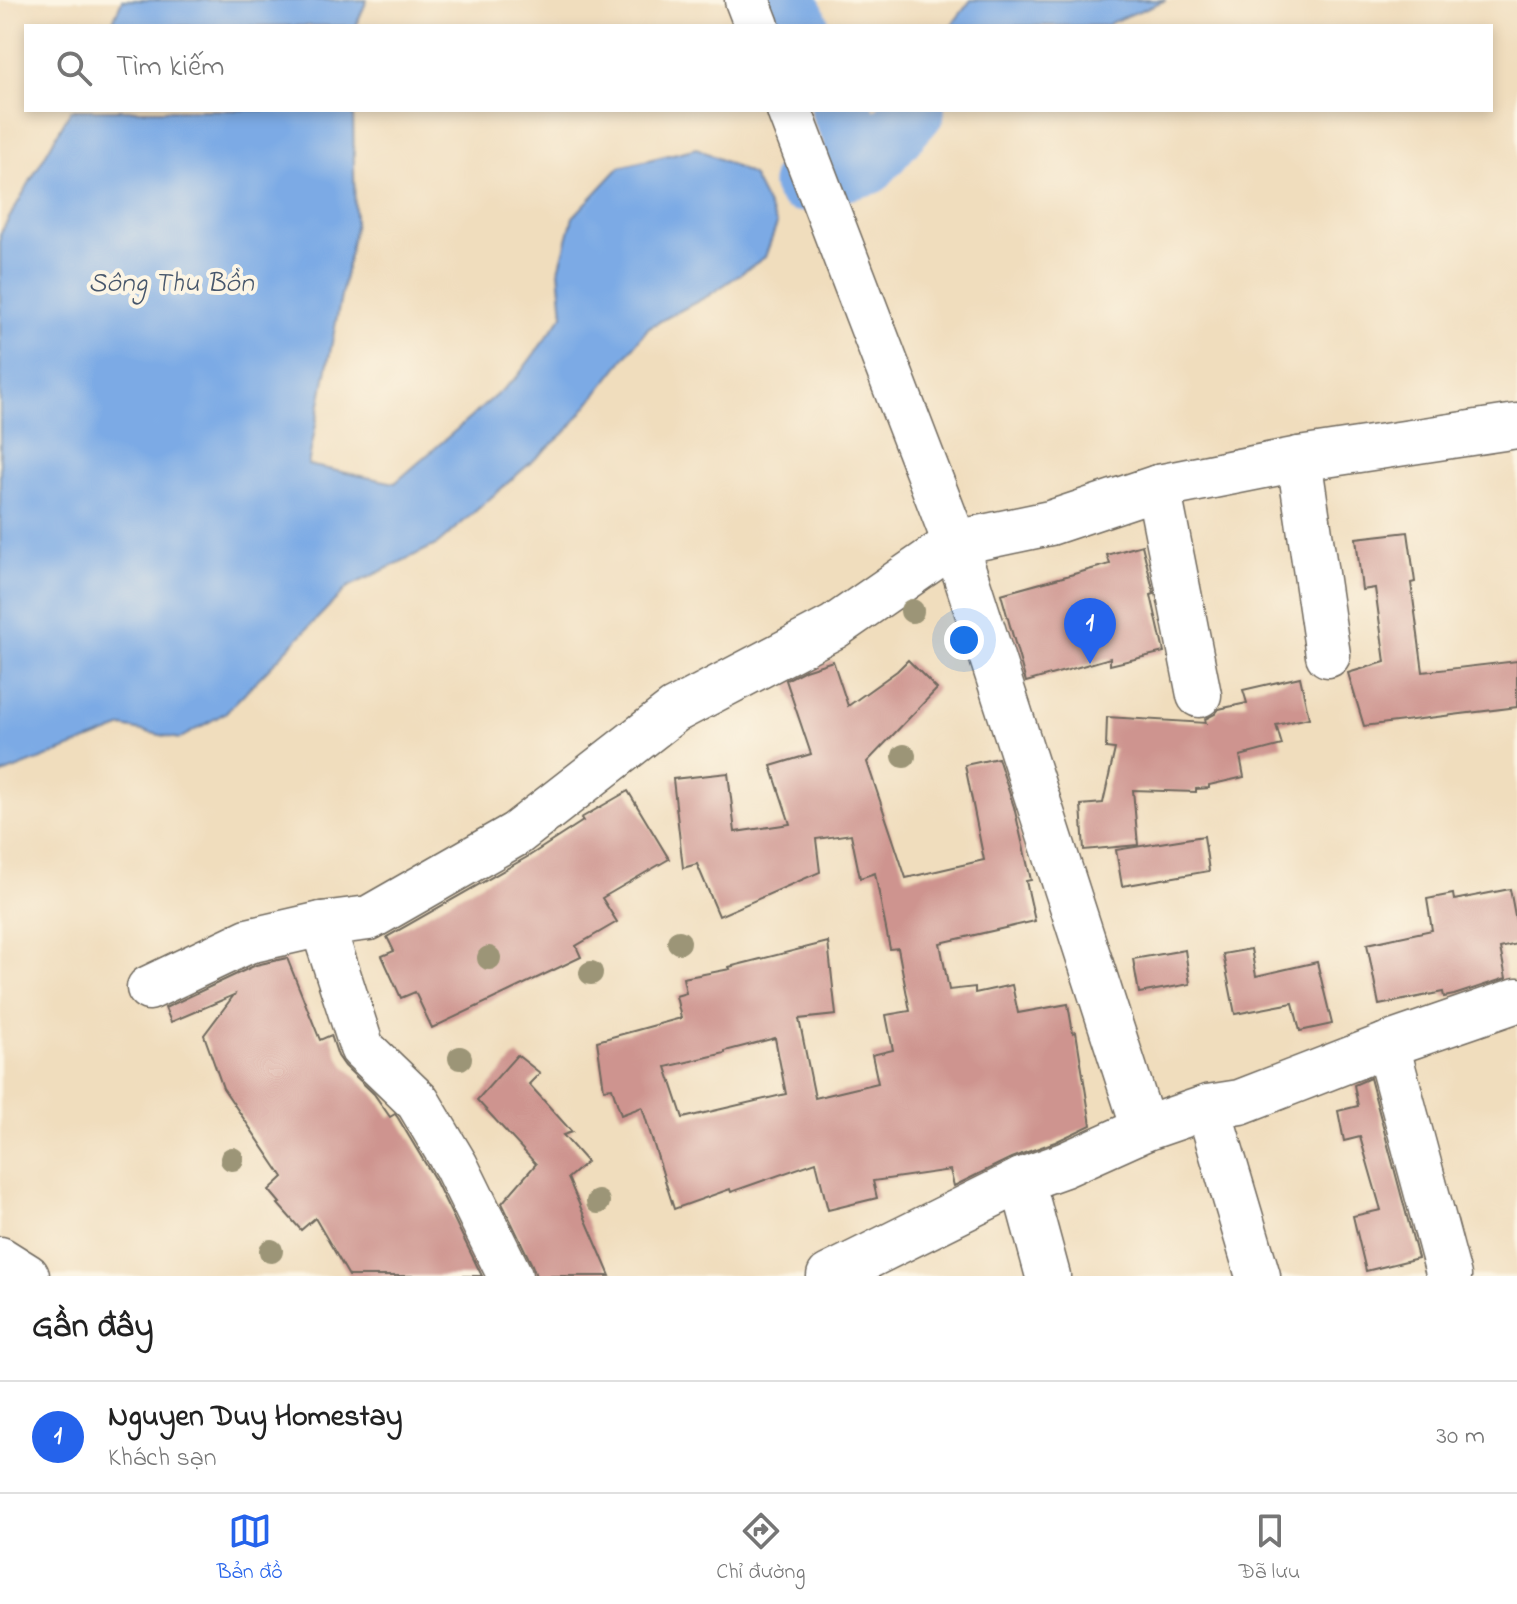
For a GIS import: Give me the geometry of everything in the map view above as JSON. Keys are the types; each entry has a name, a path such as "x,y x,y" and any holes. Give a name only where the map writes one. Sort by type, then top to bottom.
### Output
{"street":[{"path":"747,0 756,24"},
{"path":"790,112 955,543 1144,1129"},
{"path":"149,988 248,941 322,924 369,918 516,834 674,711 834,627 955,543 1050,523 1158,487 1299,459 1517,426"},
{"path":"1299,459 1328,655"},
{"path":"1158,487 1199,695"},
{"path":"322,924 362,1048 418,1102 456,1166 510,1276"},
{"path":"829,1276 1022,1180 1144,1129 1208,1107 1240,1102 1387,1045 1517,1000"},
{"path":"1387,1045 1449,1276"},
{"path":"1208,1107 1258,1276"},
{"path":"1022,1180 1048,1276"},
{"path":"0,1259 27,1276"}],"water":[{"path":"122,0 367,0 357,24 112,24"},
{"path":"971,0 1166,0 1110,24 953,24"},
{"name":"Sông Thu Bồn","path":"70,112 353,112 355,225 308,465 395,483 517,377 563,315 559,270 573,217 620,167 697,148 752,175 777,224 765,257 708,296 649,327 568,430 438,544 348,587 225,713 179,739 123,727 0,775 0,234"}],"building":[{"path":"1408,532 1415,582 1411,583 1423,672 1517,661 1517,707 1364,726 1348,673 1385,662 1375,588 1362,590 1356,538"},
{"path":"1142,545 1164,652 1110,665 1110,658 1026,682 1001,594 1110,564 1107,555"},
{"path":"908,660 937,689 867,762 906,878 984,860 965,765 998,758 1014,807 1031,880 1026,881 1035,921 940,943 949,990 975,987 975,993 1012,985 1018,1013 1068,1004 1073,1033 1076,1032 1091,1125 954,1186 950,1170 873,1181 877,1198 828,1210 816,1162 674,1209 642,1107 621,1115 612,1088 604,1089 597,1041 681,1018 676,996 686,993 683,978 730,969 828,942 836,1015 799,1019 815,1098 878,1083 872,1055 893,1050 886,1015 910,1011 898,948 890,949 875,873 860,878 851,834 816,839 820,872 719,916 697,864 683,868 673,779 728,773 735,832 790,824 771,766 811,754 786,680 833,661 848,706","holes":["775,1038 786,1094 683,1118 666,1067"]},
{"path":"1300,677 1309,718 1276,725 1282,745 1240,756 1244,777 1196,789 1196,792 1133,790 1138,845 1084,850 1081,805 1103,803 1115,749 1106,748 1107,717 1206,723 1205,719 1219,709 1247,703 1243,690"},
{"path":"628,791 669,859 602,898 617,922 576,946 581,957 432,1028 415,992 401,998 382,956 394,951 387,937 529,856 583,821 581,818"},
{"path":"1204,836 1209,871 1122,886 1116,850"},
{"path":"1510,889 1517,944 1500,948 1506,978 1454,995 1444,997 1443,992 1379,1005 1367,944 1432,930 1427,899 1453,894 1454,900"},
{"path":"1251,949 1256,976 1317,962 1332,1024 1300,1031 1293,1003 1235,1014 1223,954"},
{"path":"1185,950 1190,984 1139,993 1133,959"},
{"path":"287,958 320,1040 331,1035 345,1066 374,1094 390,1117 395,1114 398,1118 434,1178 482,1276 349,1276 315,1218 301,1230 269,1190 283,1177 223,1088 204,1035 234,995 171,1022 165,1008 256,965"},
{"path":"517,1055 540,1073 529,1084 572,1132 563,1135 587,1162 568,1178 610,1276 536,1276 502,1203 536,1164 477,1100"},
{"path":"1370,1078 1418,1258 1366,1271 1353,1216 1381,1210 1360,1137 1344,1141 1338,1111 1358,1106 1354,1085"}],"waterway":[{"path":"786,0 798,24"},
{"path":"842,112 867,165"},
{"path":"802,182 867,165 913,112"}],"place":[{"name":"Nguyen Duy Homestay","path":"1090,664"}]}
